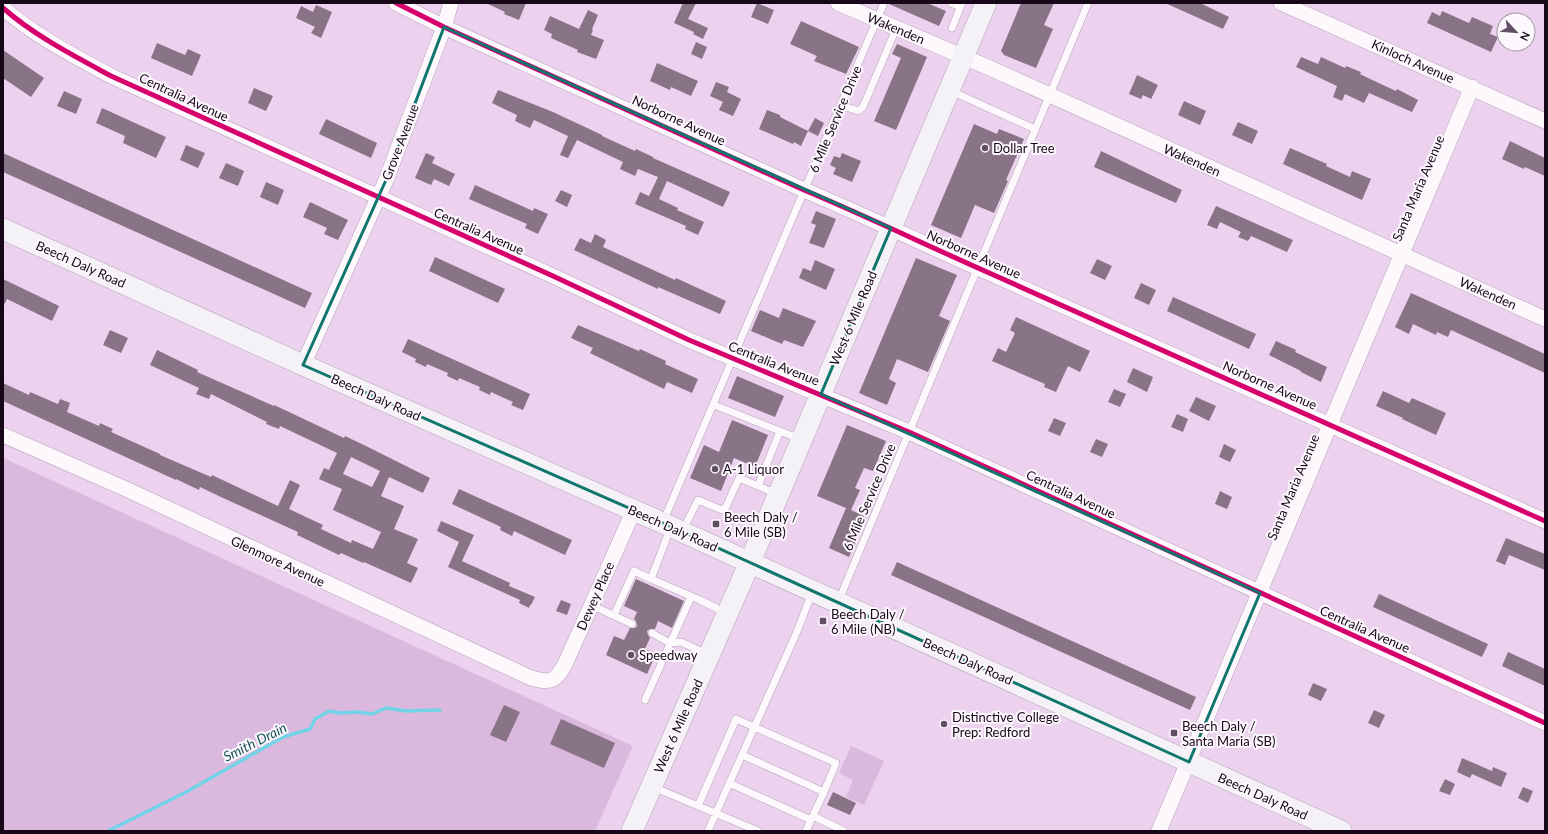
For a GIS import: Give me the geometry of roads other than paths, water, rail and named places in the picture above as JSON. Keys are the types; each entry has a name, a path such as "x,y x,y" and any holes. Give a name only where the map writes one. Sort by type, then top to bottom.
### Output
{"main road":[{"name":"West 6 Mile Road","path":"632,831 728,614 986,3"},
{"name":"Beech Daly Road","path":"3,229 303,365 750,562 1341,831"}],"street":[{"name":"Norborne Avenue","path":"396,3 977,268 1331,424 1545,521"},
{"name":"Grove Avenue","path":"303,365 386,180 444,26 450,3"},
{"name":"Wakenden","path":"838,3 1050,96 1545,320"},
{"name":"Kinloch Avenue","path":"1281,3 1545,120"},
{"name":"Centralia Avenue","path":"3,8 41,36 70,54 111,76 553,276 689,340 909,432 1545,723"},
{"name":"Santa Maria Avenue","path":"1159,831 1472,88"},
{"name":"Glenmore Avenue","path":"3,435 133,493 531,678 545,682 554,680"},
{"name":"Dewey Place","path":"554,680 566,662 634,510"}],"lane":[{"name":"6 Mile Service Drive","path":"672,527 714,405 884,3"},
{"path":"951,3 961,5 952,28"},
{"path":"1050,96 1088,3"},
{"path":"841,105 858,111 863,107 896,29"},
{"path":"949,90 1035,129"},
{"name":"6 Mile Service Drive","path":"838,602 1050,96"},
{"path":"714,405 802,440"},
{"path":"758,486 780,431"},
{"path":"651,579 672,527 698,500 722,510 726,507 739,478 779,494"},
{"path":"614,615 634,571 728,614"},
{"path":"708,831 796,634 813,591"},
{"path":"645,700 691,597"},
{"path":"591,605 632,624"},
{"path":"652,633 670,642 681,642 709,655"},
{"path":"698,806 736,719 836,763 806,831"},
{"path":"742,755 824,792"},
{"path":"729,783 844,831"},
{"path":"652,786 758,831"}],"waterway":[{"name":"Smith Drain","path":"108,831 188,791 283,737 310,729 315,719 329,711 340,713 358,712 372,714 386,708 406,711 440,710"}],"place":[{"name":"Dollar Tree","path":"985,148"},
{"name":"A-1 Liquor","path":"715,469"},
{"name":"Beech Daly / 6 Mile (SB)","path":"716,524"},
{"name":"Beech Daly / 6 Mile (NB)","path":"823,621"},
{"name":"Speedway","path":"631,655"},
{"name":"Distinctive College Prep: Redford","path":"944,724"},
{"name":"Beech Daly / Santa Maria (SB)","path":"1174,733"}]}
